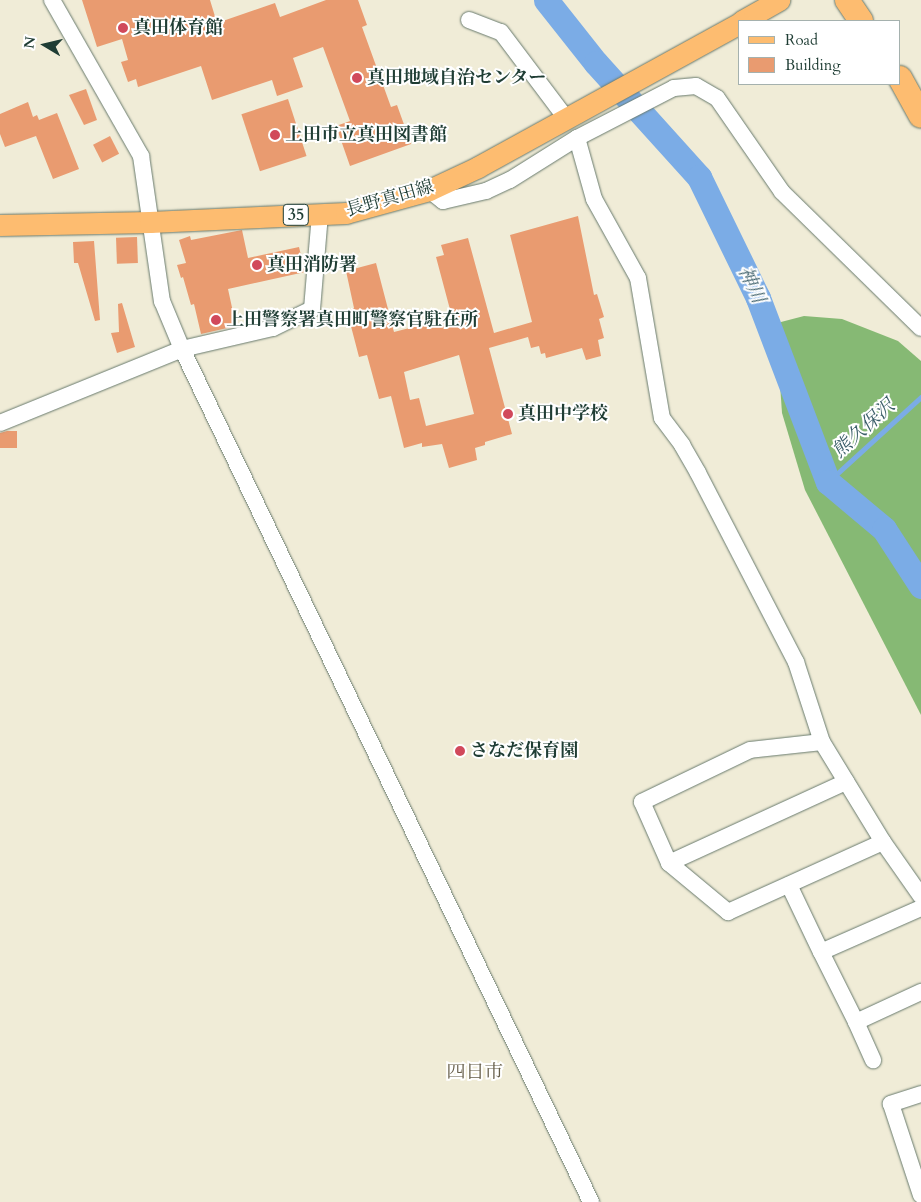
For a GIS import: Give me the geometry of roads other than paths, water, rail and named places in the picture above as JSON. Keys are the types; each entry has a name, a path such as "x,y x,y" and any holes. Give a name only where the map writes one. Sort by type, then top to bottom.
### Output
{"highway":[{"path":"847,0 860,20"},
{"path":"901,80 921,116"}],"main road":[{"name":"長野真田線","path":"744,20 778,0"},
{"name":"長野真田線","path":"0,225 150,222 346,213 429,190 478,167 567,114 686,54 738,24"}],"street":[{"path":"52,0 141,156 162,301 182,350 591,1202"},
{"path":"469,20 501,32 567,114"},
{"path":"429,190 443,201 486,191 510,180 577,138 674,88 696,86 717,98 782,192 921,328"},
{"path":"577,138 594,199 638,278 662,418 682,445 698,473 796,662 822,742 883,842 921,896"},
{"path":"0,423 182,350 273,328 312,309 320,214"},
{"path":"822,742 750,750 642,802 670,864 728,912 883,842"},
{"path":"670,864 846,782"},
{"path":"789,884 873,1060"},
{"path":"821,952 921,908"},
{"path":"856,1022 921,992"},
{"path":"921,1094 891,1104 921,1195"}],"waterway":[{"name":"神川","path":"546,0 596,63 699,177 758,298 828,482 884,529 921,586"},
{"name":"熊久保沢","path":"828,482 921,397"}],"place":[{"name":"真田体育館","path":"123,28"},
{"name":"真田地域自治センター","path":"357,78"},
{"name":"上田市立真田図書館","path":"275,135"},
{"name":"真田消防署","path":"257,265"},
{"name":"上田警察署真田町警察官駐在所","path":"216,320"},
{"name":"真田中学校","path":"508,414"},
{"name":"さなだ保育園","path":"460,751"}],"district":[{"name":"四日市","path":"475,1073"}]}
